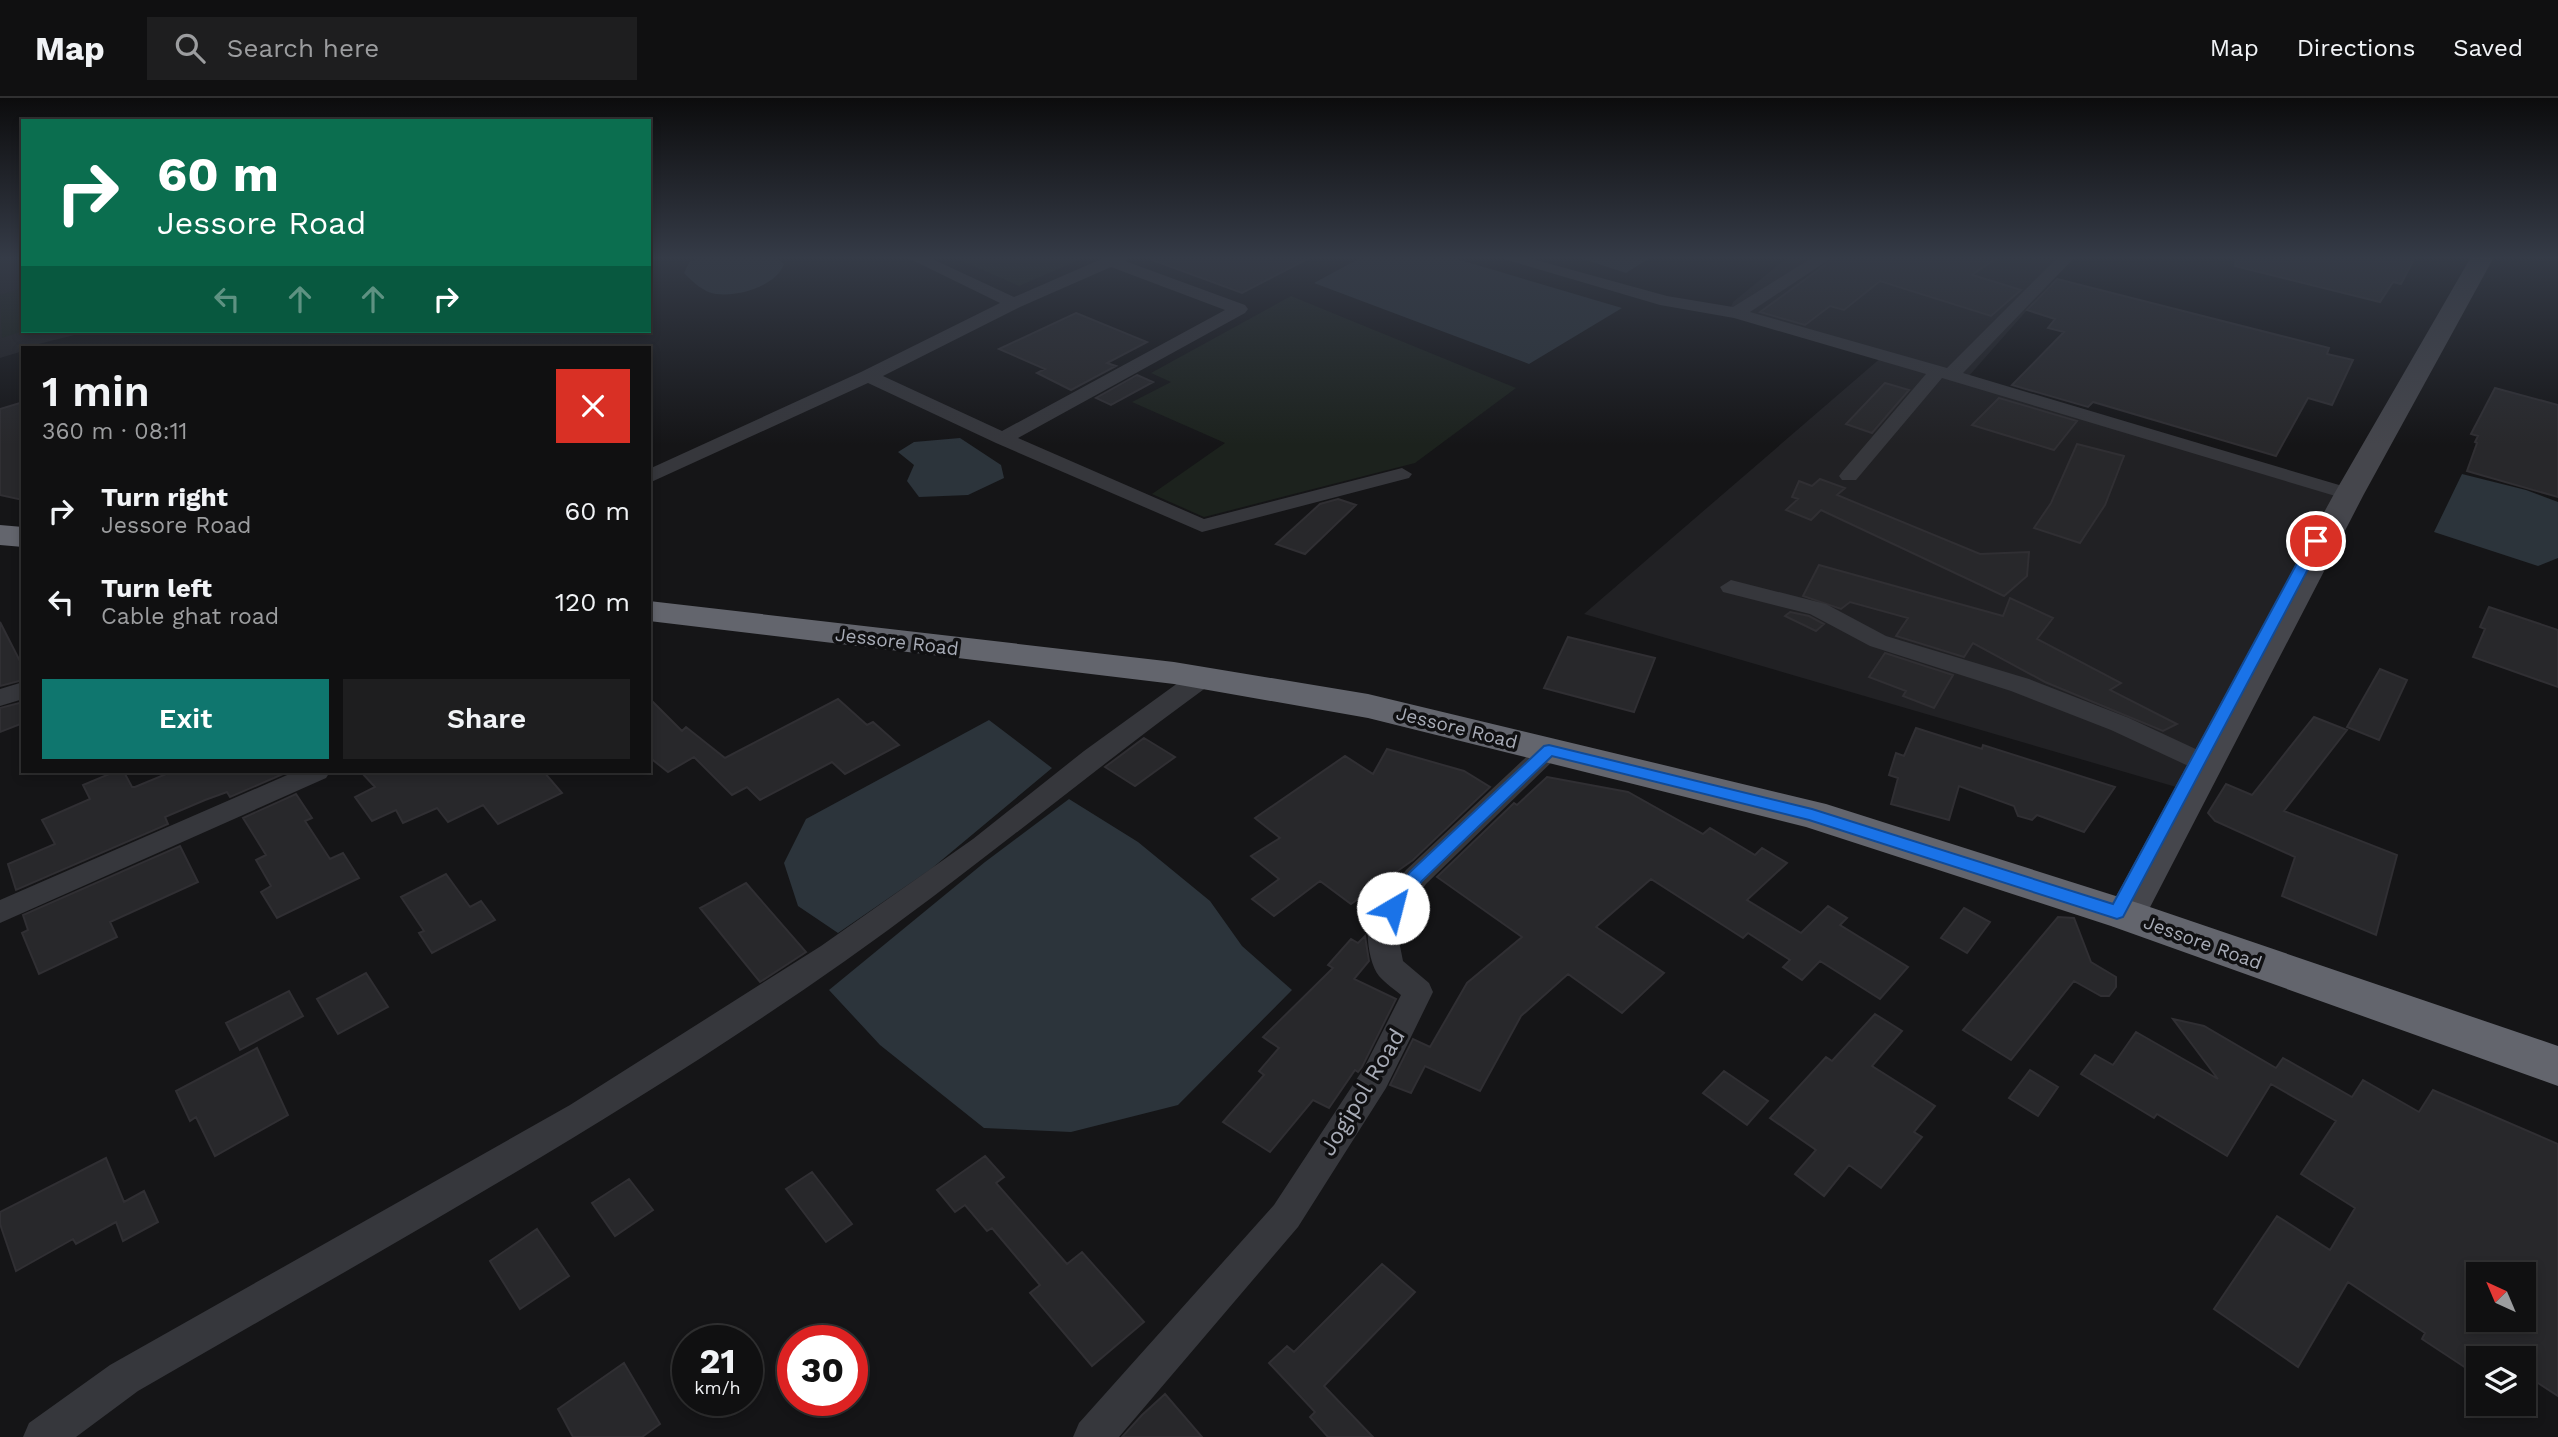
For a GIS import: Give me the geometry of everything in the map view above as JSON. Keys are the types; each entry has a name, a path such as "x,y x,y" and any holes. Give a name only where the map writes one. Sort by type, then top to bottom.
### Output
{"highway":[{"path":"0,535 21,537"},
{"name":"Jessore Road","path":"657,616 1202,678 1368,706 1812,814 2122,914 2558,1066"}],"street":[{"path":"651,476 868,376 981,319"},
{"path":"1003,439 1220,319"},
{"path":"1758,319 2346,493"},
{"path":"1849,476 1943,374 2001,319"},
{"path":"2122,914 2346,493 2442,319"},
{"path":"2346,493 2447,319"},
{"path":"868,376 1003,439 1202,526 1402,474"},
{"path":"1731,587 1818,609 1878,641 2020,685 2120,724 2202,762"},
{"path":"43,1437 124,1378 582,1115 832,954 983,846 1093,757 1202,678"},
{"path":"0,698 21,691"},
{"name":"Jogipol Road","path":"1093,1437 1286,1216 1375,1078 1418,992 1389,967 1381,924 1416,877 1549,750"},
{"path":"0,912 315,773"}],"shaded area":[{"path":"0,319 21,319 21,333 82,333 21,346 21,352 0,358"},
{"path":"1,319 21,319 21,332 2,338"},
{"path":"1248,319 1348,319 1516,388 1415,463 1204,517 1152,494 1225,443 1132,402 1171,382 1151,373"},
{"path":"1411,319 1603,319 1529,364"},
{"path":"1773,319 2019,319 1968,377"},
{"path":"1883,356 2342,492 2183,789 1584,614"},
{"path":"960,438 1001,465 1004,478 968,495 919,497 907,481 914,465 898,452 914,442"},
{"path":"2462,474 2526,490 2558,502 2558,558 2538,566 2434,532"},
{"path":"989,720 1052,768 931,869 838,933 798,906 784,863 806,819"},
{"path":"1069,799 1138,842 1210,901 1242,946 1292,990 1178,1105 1071,1132 984,1128 880,1045 829,990 985,862"}],"building":[{"path":"1062,319 1092,319 1147,342 1107,363 1116,366 1071,390 1037,373 1045,369 999,349"},
{"path":"1786,319 1812,319 1805,325"},
{"path":"2055,319 2217,319 2329,348 2327,354 2353,360 2332,405 2308,398 2276,456 2093,402 2088,407 2012,385 2064,332 2048,328"},
{"path":"1137,375 1153,382 1111,405 1096,398"},
{"path":"1885,383 1909,390 1872,433 1846,424"},
{"path":"2495,388 2558,405 2558,497 2467,471 2478,436 2471,434"},
{"path":"1999,398 2077,421 2054,450 1972,425"},
{"path":"21,403 21,500 0,495 0,409"},
{"path":"2077,444 2124,456 2105,505 2080,543 2034,528 2051,503"},
{"path":"1820,479 1845,488 1837,495 1980,554 2029,552 2027,576 2004,596 1821,510 1811,520 1786,510 1798,499 1792,497 1799,481 1812,486"},
{"path":"1338,499 1356,505 1305,554 1276,544 1320,504"},
{"path":"1819,565 2003,616 2010,598 2053,618 2037,639 2121,683 2110,690 2177,724 2163,731 2045,682 1973,643 1964,657 1896,636 1908,618 1850,602 1841,609 1803,596"},
{"path":"2489,607 2558,630 2558,687 2473,657 2485,629 2480,627"},
{"path":"1790,612 1809,616 1824,624 1816,631 1785,616"},
{"path":"0,622 21,663 21,681 0,686"},
{"path":"1568,637 1655,658 1634,712 1544,688"},
{"path":"1885,653 1953,675 1934,708 1903,696 1906,691 1869,677"},
{"path":"2380,669 2407,680 2379,740 2347,727"},
{"path":"838,699 867,725 873,722 899,745 845,774 832,762 760,800 747,787 732,795 694,757 668,772 651,759 651,700 682,731 686,727 725,758"},
{"path":"21,703 21,724 0,732 0,708"},
{"path":"2314,717 2347,730 2284,811 2397,855 2376,935 2282,896 2295,857 2215,821 2208,813 2226,784 2252,795"},
{"path":"1916,728 1982,749 1983,745 2115,787 2084,832 2037,815 2032,820 2018,816 2014,806 1959,786 1949,820 1891,804 1898,778 1889,775 1896,753 1904,756"},
{"path":"1144,738 1175,757 1135,786 1105,767"},
{"path":"1387,749 1464,771 1490,787 1413,860 1351,904 1320,881 1274,916 1252,899 1279,879 1251,856 1280,838 1255,818 1345,756 1373,774"},
{"path":"112,773 125,773 132,787 169,773 283,774 230,797 227,792 165,817 168,824 16,890 8,864 55,844 42,820 90,799 83,785"},
{"path":"362,773 545,773 562,793 498,824 483,805 448,822 437,808 403,823 396,810 372,821 355,797 375,787"},
{"path":"1547,777 1628,792 1703,834 1710,828 1755,855 1762,848 1787,863 1747,900 1801,933 1828,906 1847,918 1840,925 1908,967 1880,999 1820,961 1802,980 1783,967 1790,960 1748,933 1743,938 1651,879 1596,927 1664,973 1622,1013 1568,974 1521,1016 1480,1091 1425,1066 1411,1093 1390,1085 1413,1039 1430,1047 1467,983 1522,937 1437,877 1514,803 1517,805"},
{"path":"296,794 312,818 305,821 330,859 343,853 359,878 277,918 261,892 271,886 256,860 266,855 243,818"},
{"path":"180,846 198,882 110,922 117,937 39,974 22,933 28,930 23,915"},
{"path":"446,874 470,907 481,901 495,920 432,953 419,933 424,931 401,897"},
{"path":"746,883 806,952 760,982 700,908"},
{"path":"1964,908 1990,922 1967,953 1941,938"},
{"path":"2058,917 2074,918 2091,962 2116,977 2116,987 2109,996 2101,996 2074,981 2011,1060 1963,1030"},
{"path":"1365,936 1369,961 1354,979 1396,999 1362,1067 1358,1072 1355,1070 1329,1108 1313,1100 1270,1152 1223,1122 1264,1075 1259,1071 1279,1048 1263,1037 1333,968 1328,965 1351,939 1358,943"},
{"path":"366,973 388,1007 338,1034 317,999"},
{"path":"289,991 303,1016 240,1050 226,1023"},
{"path":"1875,1014 1902,1031 1872,1066 1935,1106 1914,1132 1922,1137 1881,1188 1849,1165 1824,1196 1795,1174 1816,1150 1770,1118 1826,1057 1832,1061"},
{"path":"2173,1019 2204,1026 2276,1068 2283,1058 2352,1097 2363,1080 2419,1112 2433,1090 2558,1144 2558,1396 2536,1382 2536,1346 2466,1346 2466,1368 2422,1339 2425,1333 2348,1282 2298,1367 2214,1309 2277,1216 2330,1250 2355,1208 2301,1174 2336,1121 2271,1084 2227,1156 2157,1114 2154,1118 2081,1074 2095,1055 2113,1065 2136,1032 2218,1079"},
{"path":"257,1048 288,1115 215,1156 196,1117 190,1121 176,1091"},
{"path":"2030,1070 2058,1087 2038,1116 2009,1098"},
{"path":"1724,1071 1768,1101 1747,1125 1703,1093"},
{"path":"985,1156 1004,1177 996,1183 1067,1264 1082,1252 1144,1322 1092,1366 1030,1293 1040,1285 992,1228 987,1231 965,1205 955,1212 937,1190"},
{"path":"106,1158 124,1202 144,1191 158,1222 123,1241 116,1222 76,1244 73,1239 16,1271 0,1224 0,1212"},
{"path":"812,1172 852,1224 826,1242 786,1189"},
{"path":"629,1179 653,1210 615,1236 592,1203"},
{"path":"537,1229 569,1276 520,1309 490,1261"},
{"path":"1382,1264 1415,1292 1324,1386 1373,1437 1328,1437 1310,1417 1315,1412 1269,1363 1287,1346 1294,1352"},
{"path":"624,1363 660,1424 642,1437 573,1437 558,1409"},
{"path":"1165,1394 1202,1437 1122,1437 1142,1415"}],"route":[{"path":"1393,908 1416,877 1549,750 1812,814 2117,912 2316,541"}]}
